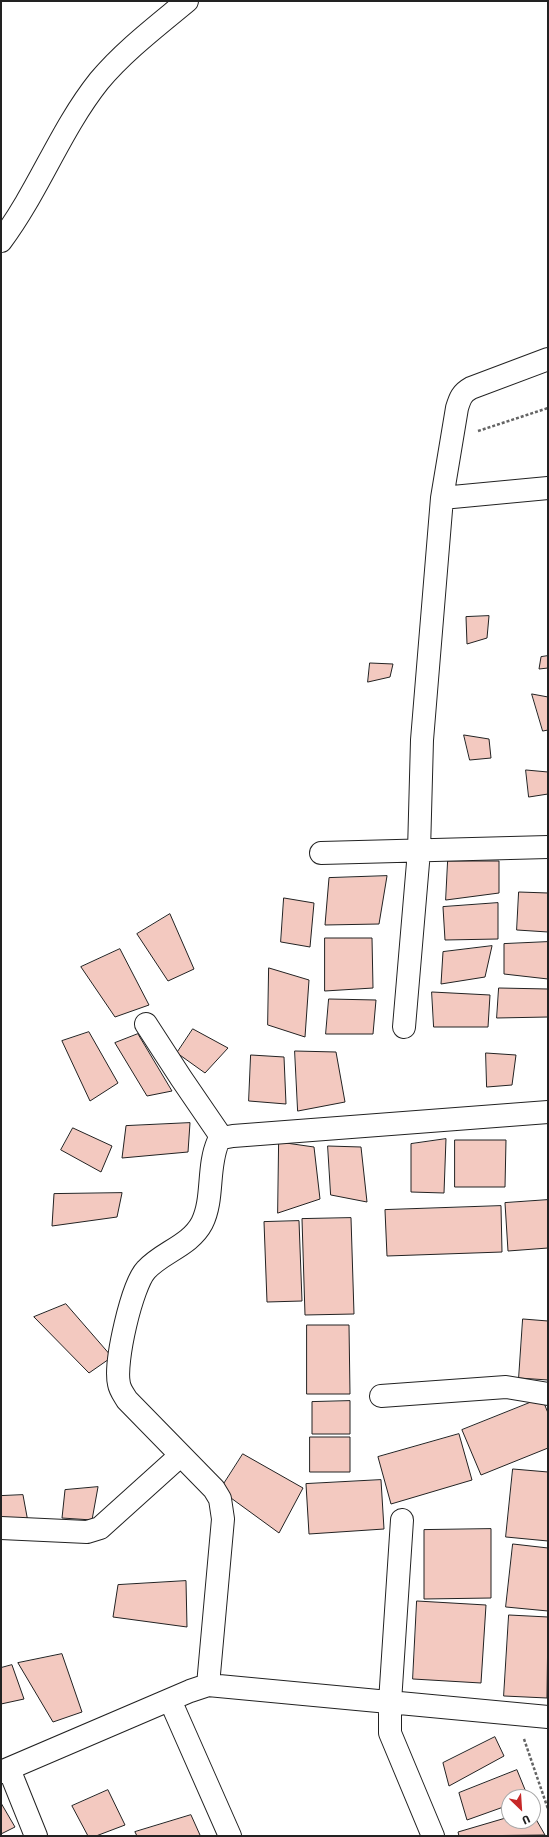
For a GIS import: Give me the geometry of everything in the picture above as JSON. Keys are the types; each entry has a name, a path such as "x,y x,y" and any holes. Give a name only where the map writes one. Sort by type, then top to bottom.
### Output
{"street":[{"path":"1,241 30,198 61,138 100,80 135,45 187,1"},
{"path":"404,1027 419,851 422,740 442,498 458,403 464,392 548,359"},
{"path":"442,498 548,488"},
{"path":"321,853 548,847"},
{"path":"146,1024 180,1078 222,1138"},
{"path":"222,1138 548,1112"},
{"path":"208,1685 223,1509 214,1489 127,1400 119,1384 118,1374 121,1347 130,1305 144,1273 188,1239 202,1221 217,1146 222,1138"},
{"path":"381,1396 506,1387 548,1394"},
{"path":"1,1528 87,1532 100,1528 181,1455"},
{"path":"402,1520 390,1702 390,1733 433,1836"},
{"path":"36,1836 5,1770 208,1685 548,1717"},
{"path":"170,1700 230,1836"}],"path":[{"path":"451,440 548,408"},
{"path":"515,1714 548,1809"}],"building":[{"path":"489,616 487,638 467,644 466,617"},
{"path":"548,656 548,668 539,669 541,657"},
{"path":"370,663 393,664 390,677 368,682"},
{"path":"532,694 548,697 548,730 543,731"},
{"path":"464,735 489,739 491,758 470,760"},
{"path":"526,770 548,772 548,794 529,797"},
{"path":"448,861 499,861 499,893 446,900"},
{"path":"387,876 379,924 325,925 329,878"},
{"path":"519,892 548,893 548,932 517,930"},
{"path":"284,898 314,903 310,947 281,942"},
{"path":"498,903 498,939 445,940 443,907"},
{"path":"170,914 194,969 168,981 137,934"},
{"path":"325,938 372,938 373,988 325,991"},
{"path":"548,942 548,979 504,974 504,944"},
{"path":"492,946 485,977 441,984 443,952"},
{"path":"120,949 149,1005 115,1017 81,967"},
{"path":"269,968 309,980 305,1037 268,1025"},
{"path":"499,988 548,989 548,1017 497,1018"},
{"path":"432,992 490,995 488,1027 434,1027"},
{"path":"329,999 376,1000 373,1034 326,1034"},
{"path":"193,1029 228,1048 205,1073 177,1053"},
{"path":"89,1032 118,1083 90,1101 62,1041"},
{"path":"138,1034 172,1091 147,1096 115,1043"},
{"path":"295,1051 336,1052 345,1102 298,1111"},
{"path":"486,1053 516,1055 512,1085 487,1087"},
{"path":"251,1055 284,1057 286,1104 249,1101"},
{"path":"190,1123 188,1152 122,1158 126,1126"},
{"path":"73,1128 112,1146 101,1172 61,1150"},
{"path":"446,1139 444,1193 411,1192 411,1144"},
{"path":"455,1140 506,1140 505,1187 455,1187"},
{"path":"279,1142 314,1147 320,1199 278,1213"},
{"path":"328,1146 361,1147 367,1202 331,1195"},
{"path":"122,1193 117,1217 52,1226 54,1194"},
{"path":"548,1200 548,1248 508,1251 505,1203"},
{"path":"501,1206 502,1252 387,1256 385,1210"},
{"path":"351,1218 354,1314 305,1315 302,1219"},
{"path":"299,1221 302,1301 267,1302 264,1222"},
{"path":"66,1304 112,1357 89,1373 34,1317"},
{"path":"523,1319 548,1321 548,1380 519,1378"},
{"path":"307,1325 349,1325 350,1394 307,1394"},
{"path":"542,1398 548,1413 548,1448 481,1475 462,1430"},
{"path":"350,1401 350,1434 312,1434 312,1402"},
{"path":"459,1434 472,1480 391,1504 378,1457"},
{"path":"310,1437 350,1437 350,1472 310,1472"},
{"path":"243,1454 303,1488 279,1533 220,1490"},
{"path":"513,1469 548,1472 548,1541 506,1537"},
{"path":"381,1480 384,1529 309,1534 306,1484"},
{"path":"98,1487 92,1520 62,1518 65,1490"},
{"path":"23,1495 28,1522 1,1520 1,1496"},
{"path":"491,1529 491,1598 424,1599 424,1530"},
{"path":"513,1544 548,1548 548,1611 506,1607"},
{"path":"186,1581 187,1627 113,1617 118,1585"},
{"path":"417,1601 486,1605 481,1683 413,1679"},
{"path":"509,1615 548,1617 547,1698 504,1696"},
{"path":"62,1654 82,1712 53,1722 18,1663"},
{"path":"12,1665 24,1699 1,1704 1,1668"},
{"path":"495,1737 504,1756 449,1786 443,1763"},
{"path":"517,1770 525,1789 501,1789 501,1808 467,1820 459,1793"},
{"path":"108,1790 125,1825 96,1836 88,1836 72,1806"},
{"path":"1,1803 15,1827 1,1834"},
{"path":"191,1815 200,1835 199,1836 137,1836 135,1832"},
{"path":"501,1819 501,1829 541,1828 545,1835 459,1836 458,1832"}]}
